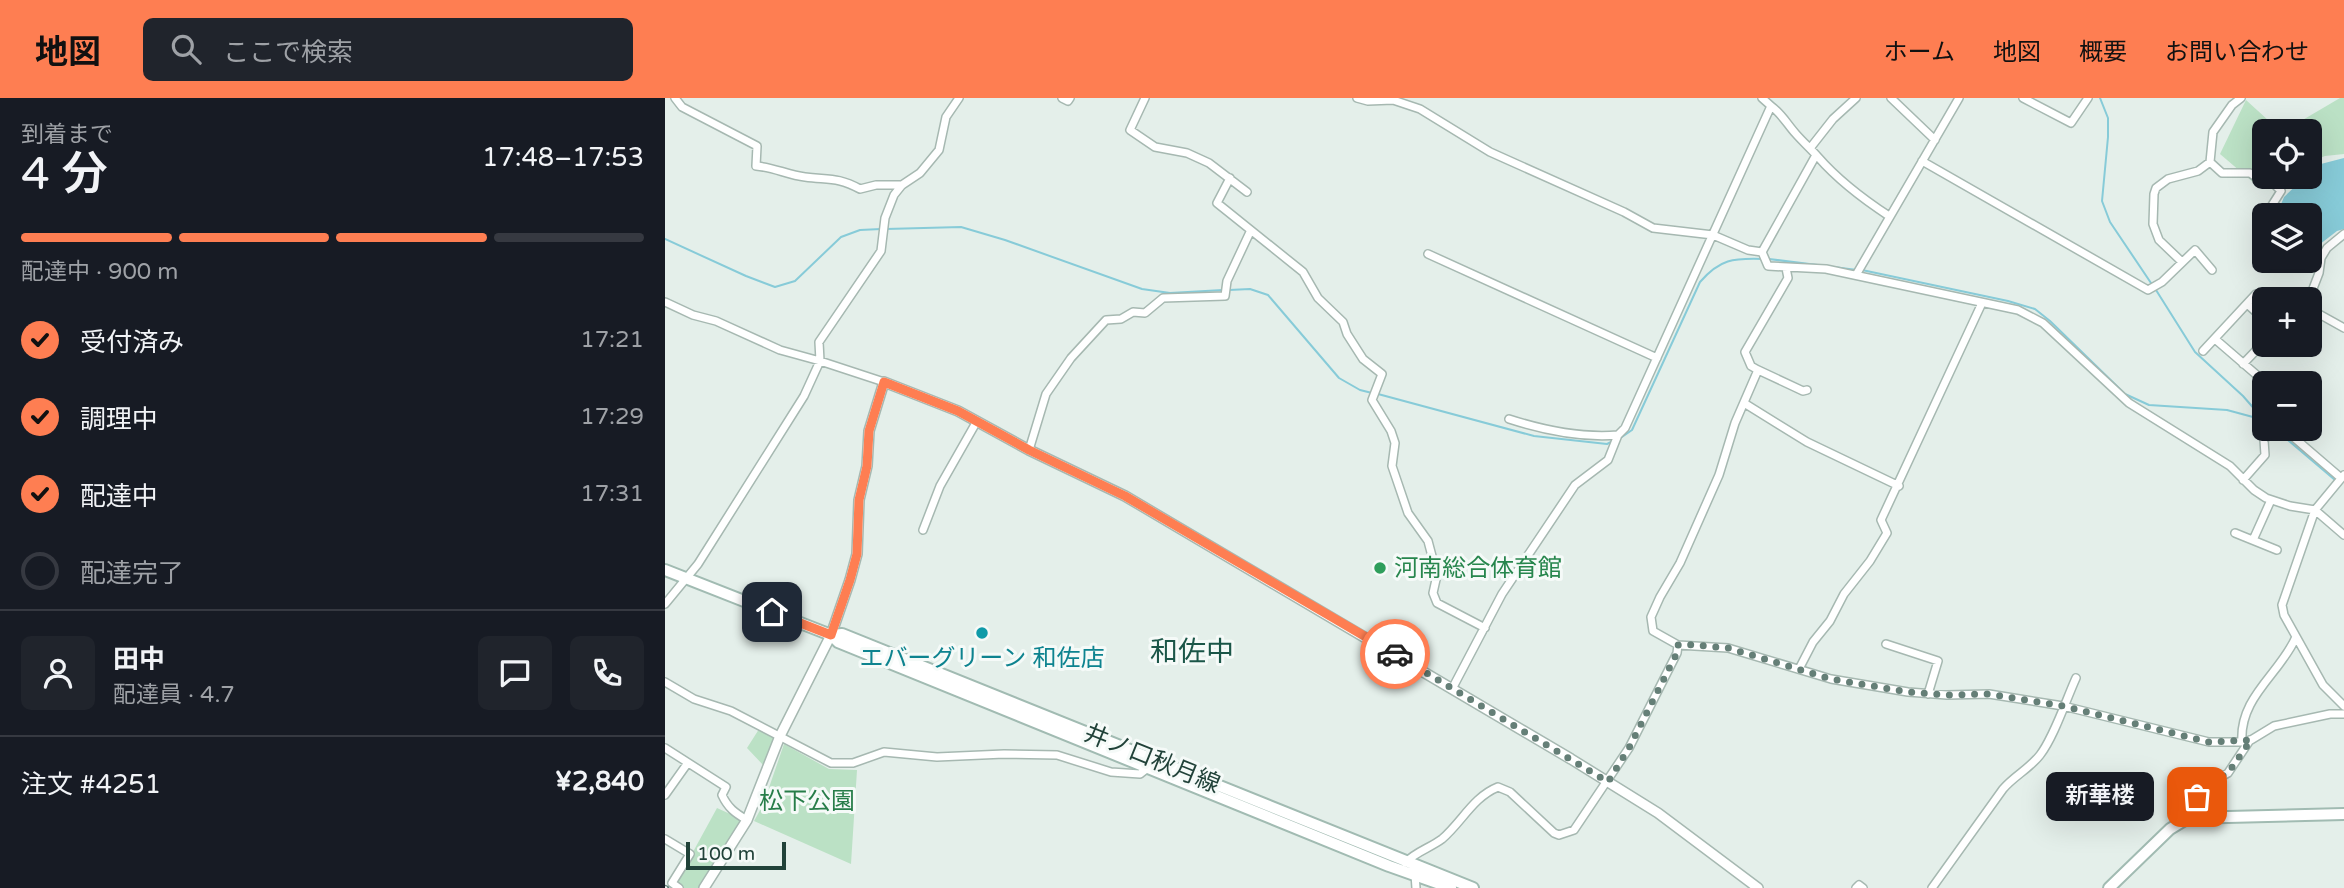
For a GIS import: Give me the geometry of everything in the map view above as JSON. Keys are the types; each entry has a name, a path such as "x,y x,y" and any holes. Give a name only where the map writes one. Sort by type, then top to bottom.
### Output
{"main road":[{"name":"井ノ口秋月線","path":"665,570 831,635 838,642 1404,865 1473,888"},
{"path":"2109,888 2170,829 2188,818 2344,814"},
{"name":"井ノ口秋月線","path":"1404,865 1415,874 1451,888"}],"street":[{"path":"675,98 681,107 757,146 756,166 771,167 804,177 844,180 860,189 876,185 902,185"},
{"path":"665,604 698,564 804,396 820,360 819,342 881,251 885,218 894,195 902,185 920,173 939,150 946,117 959,98"},
{"path":"1062,98 1068,101 1070,98"},
{"path":"1135,98 1144,101 1130,130 1155,147 1187,153 1209,163 1247,192"},
{"path":"1357,98 1368,101 1393,100 1420,109 1490,152 1624,212 1653,228 1713,235 1762,253"},
{"path":"1762,98 1781,113 1797,135 1853,191 1889,216"},
{"path":"1811,147 1833,119 1856,98"},
{"path":"1891,98 1935,140"},
{"path":"1856,275 1959,98"},
{"path":"2022,98 2071,123 2088,98"},
{"path":"2182,262 2159,240 2153,224 2156,188 2168,179 2198,172 2210,162 2213,132 2232,105 2241,98"},
{"path":"1452,689 1502,594 1574,485 1608,460 1771,106"},
{"path":"1762,253 1816,155"},
{"path":"1922,161 2148,290 2162,282 2195,250 2212,270"},
{"path":"2210,162 2222,173 2250,173 2257,178 2270,180 2281,191 2273,203"},
{"path":"1230,178 1217,203 1303,272 1318,298 1336,313 1343,323 1363,359 1382,374 1372,400 1391,431 1395,443 1392,466 1408,513 1428,541 1437,575 1433,593 1437,603 1485,628"},
{"path":"1029,450 1046,394 1071,358 1106,320 1121,319 1132,312 1145,313 1163,299 1225,296 1227,281 1250,232"},
{"path":"2322,256 2326,248 2344,234"},
{"path":"1762,253 1768,266 1826,269 2018,310 2043,323 2129,403 2230,467 2254,491 2290,506 2315,510 2344,535"},
{"path":"1428,254 1657,358"},
{"path":"1786,268 1788,278 1745,352 1746,359 1756,369 1803,391 1807,390"},
{"path":"2203,352 2252,298"},
{"path":"665,302 780,350 820,360 958,411 1029,450 1125,496 1608,782 1658,813 1758,888"},
{"path":"1799,669 1844,594 1870,561 1887,533 1881,520 1982,303"},
{"path":"2247,304 2252,308"},
{"path":"2322,317 2344,328"},
{"path":"2215,339 2252,371"},
{"path":"2243,364 2252,355"},
{"path":"1756,369 1758,370 1735,423 1719,475 1680,563 1651,617 1653,631 1678,645 1728,648 1831,679 1928,694 1989,694 2063,706 2209,742 2242,742 2251,740 2274,726 2330,714 2344,714"},
{"path":"704,888 747,820 780,736 831,635 857,554 859,500 867,466 869,431 884,382"},
{"path":"1744,403 1807,442 1899,486"},
{"path":"1509,419 1538,429 1602,436 1618,435"},
{"path":"923,530 940,486 977,421"},
{"path":"2243,480 2265,455 2264,441"},
{"path":"2299,441 2343,477 2315,510 2282,605 2284,615 2323,685 2344,706"},
{"path":"2253,540 2271,500"},
{"path":"2235,533 2277,550"},
{"path":"2242,742 2242,724 2251,702 2296,637"},
{"path":"1886,644 1938,661 1928,694"},
{"path":"1404,865 1444,837 1476,802 1498,787 1510,792 1554,833 1559,835 1574,830 1629,748 1677,653 1678,645"},
{"path":"1932,888 2003,789 2016,774 2027,769 2043,752 2076,678"},
{"path":"666,686 731,711 831,763 853,763 884,752 937,757 1056,755 1111,772 1140,774 1150,764"},
{"path":"2188,818 2204,786 2228,773 2251,740"},
{"path":"665,748 726,787 722,795 726,803 747,820"},
{"path":"665,795 688,765"},
{"path":"665,839 690,854 673,883 679,888"},
{"path":"1415,874 1416,888"},
{"path":"1856,888 1863,888"}],"green space":[{"path":"2344,98 2344,154 2322,157 2322,119 2304,119"},
{"path":"2246,100 2267,119 2252,119 2252,181 2220,154"},
{"path":"761,726 776,738 764,766 747,748"},
{"name":"松下公園","path":"784,744 829,769 857,770 851,864 754,821 763,805"},
{"path":"717,808 741,819 699,888 683,888 676,883"}],"water":[{"path":"2344,158 2344,229 2322,243 2322,203 2282,203 2292,189 2322,189 2322,164"}],"waterway":[{"path":"2100,98 2108,118 2102,201 2110,222 2153,286"},
{"path":"886,229 961,227 1142,289 1170,293 1223,290"},
{"path":"665,239 775,287 795,281 841,237 860,230 881,229"},
{"path":"1619,439 1632,430 1700,282 1707,274 1728,261 1763,259"},
{"path":"1769,259 1857,270"},
{"path":"1862,270 2035,309 2125,394 2149,405 2227,410 2252,417"},
{"path":"1229,290 1250,289 1268,295 1339,378 1360,390 1372,393"},
{"path":"2156,290 2195,352 2252,406"},
{"path":"1378,394 1534,436 1607,444 1611,442"},
{"path":"2289,441 2335,480"}],"way so far":[{"path":"1395,654 1608,782 1629,748 1677,653 1678,645 1682,644 1728,648 1831,679 1908,692 1989,694 2063,706 2209,742 2251,740 2228,773 2204,786 2197,797"}],"place":[{"name":"河南総合体育館","path":"1380,568"},
{"name":"エバーグリーン 和佐店","path":"982,633"},
{"name":"新華楼","path":"2197,797"}],"district":[{"name":"和佐中","path":"1192,652"}],"route":[{"path":"772,612 831,635 857,554 859,500 867,466 869,431 884,382 958,411 1029,450 1125,496 1395,654"}]}
